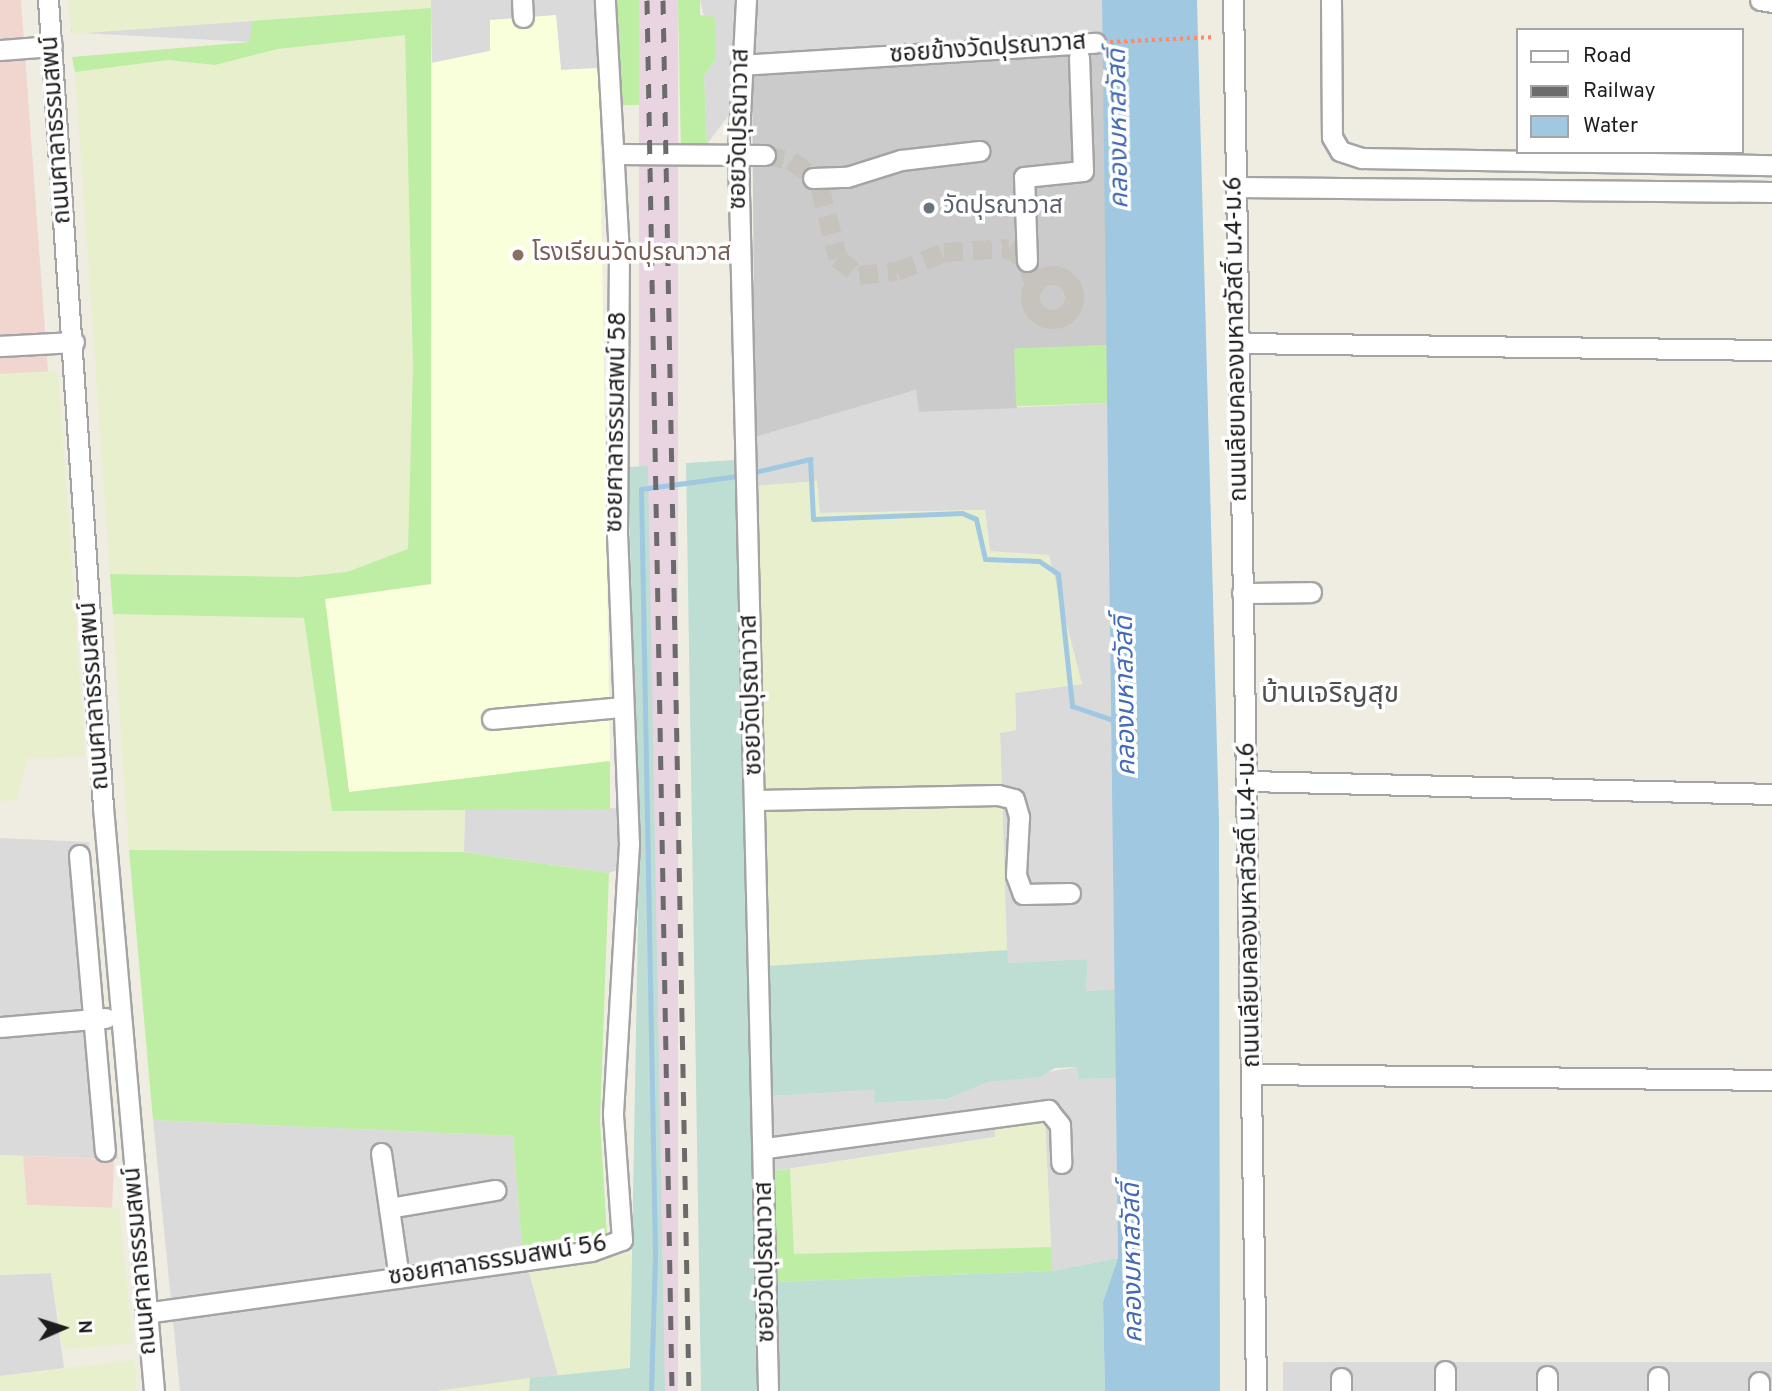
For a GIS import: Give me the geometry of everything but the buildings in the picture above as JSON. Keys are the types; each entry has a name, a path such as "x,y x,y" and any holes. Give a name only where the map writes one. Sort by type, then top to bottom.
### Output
{"street":[{"name":"ถนนศาลาธรรมสพน์","path":"48,0 121,1017 154,1391"},
{"name":"ซอยศาลาธรรมสพน์ 58","path":"605,0 614,154 621,706 629,844"},
{"name":"ซอยวัดปุรณาวาส","path":"746,0 738,152 766,1149 768,1391"},
{"name":"ถนนเลียบคลองมหาสวัสดิ์ ม.4-ม.6","path":"1233,0 1228,36 1236,187 1242,593 1249,781 1256,1391"},
{"path":"1331,0 1332,137 1340,151 1362,158 1772,165"},
{"path":"1760,0 1772,2"},
{"name":"ซอยข้างวัดปุรณาวาส","path":"741,65 1095,43"},
{"path":"0,50 52,46"},
{"path":"1027,261 1024,177 1083,171 1079,57"},
{"path":"813,178 847,177 901,160 979,150"},
{"path":"614,154 738,152 765,155"},
{"path":"1236,187 1772,192"},
{"path":"0,346 74,342"},
{"path":"1237,344 1772,350"},
{"path":"1242,593 1311,592"},
{"path":"492,719 621,706"},
{"path":"1249,781 1772,794"},
{"path":"757,800 998,794 1014,799 1019,817 1016,875 1023,894 1070,893"},
{"name":"ซอยศาลาธรรมสพน์ 56","path":"145,1312 591,1251 622,1240 613,1113 629,844"},
{"path":"79,855 105,1151"},
{"path":"0,1027 121,1017"},
{"path":"1254,1074 1772,1080"},
{"path":"766,1149 1048,1110 1060,1125 1061,1163"},
{"path":"382,1153 400,1278"},
{"path":"390,1208 495,1190"},
{"path":"1445,1371 1445,1391"}],"path":[{"name":"ซอยข้างวัดปุรณาวาส","path":"1095,43 1228,36"}],"shaded area":[{"path":"0,0 21,0 48,372 0,374"},
{"path":"68,0 431,0 431,8 72,34"},
{"path":"431,0 596,0 599,68 561,70 556,16 490,51 432,63"},
{"path":"639,0 678,0 678,1391 639,1391"},
{"path":"700,0 1102,0 1103,35 747,59 732,111 707,144 704,76 715,60"},
{"path":"72,12 252,21 251,42 71,33"},
{"name":"โรงเรียนวัดปุรณาวาส","path":"556,15 561,70 599,68 610,761 349,793 325,598 431,584 432,63 490,51 490,20"},
{"path":"405,34 413,366 408,549 347,572 298,577 110,574 75,72 168,60 215,65 278,49"},
{"name":"วัดปุรณาวาส","path":"1103,48 1108,345 1015,353 1017,408 919,412 916,390 755,437 752,70"},
{"path":"58,371 85,756 27,759 17,800 0,801 0,374"},
{"path":"916,390 920,412 1110,403 1116,989 1086,991 1088,959 1007,963 1000,733 1016,730 1015,693 1082,684 990,551 985,510 819,513 817,481 757,486 755,437"},
{"path":"736,460 760,1391 701,1391 686,463"},
{"path":"648,466 665,1391 529,1391 530,1378 630,1368 639,862 628,467"},
{"path":"817,481 820,513 985,510 990,551 1049,555 1082,684 1015,693 1016,730 1000,733 1007,950 768,966 757,486"},
{"path":"113,614 304,618 332,811 465,810 463,852 129,850"},
{"path":"637,808 639,862 609,873 464,852 465,810"},
{"path":"0,838 89,842 118,1159 0,1155"},
{"path":"1007,950 1008,963 1088,959 1086,991 1116,989 1117,1078 1078,1079 1077,1067 1055,1068 1040,1077 988,1082 947,1099 875,1103 874,1090 771,1096 768,966"},
{"path":"1077,1067 1078,1079 1117,1078 1118,1258 1052,1271 1045,1121 994,1124 996,1137 773,1171 771,1096 874,1090 876,1103 947,1099 988,1082"},
{"path":"153,1120 513,1136 522,1247 558,1375 438,1391 180,1391"},
{"path":"1045,1121 1051,1247 794,1255 790,1169 995,1137 994,1124"},
{"path":"0,1155 23,1156 27,1205 119,1208 133,1344 63,1349 51,1273 0,1275"},
{"path":"23,1156 114,1159 112,1208 21,1205"},
{"path":"631,1254 630,1368 558,1375 528,1269"},
{"path":"1118,1258 1103,1302 1105,1391 778,1391 775,1282 1052,1271"},
{"path":"51,1273 64,1368 0,1376 0,1275"},
{"path":"135,1360 136,1391 0,1391 0,1376"},
{"path":"1283,1362 1772,1362 1772,1391 1283,1391"},
{"path":"530,1378 529,1391 438,1391"}],"green space":[{"path":"615,0 639,0 639,105 615,105"},
{"path":"678,0 700,0 700,15 715,17 715,60 704,76 707,144 698,152 681,153"},
{"path":"431,8 431,584 325,599 349,792 610,761 610,809 332,811 304,618 113,614 110,574 298,577 347,572 408,549 413,366 405,35 278,49 215,65 168,60 75,72 72,57 250,42 252,21"},
{"path":"1108,345 1110,403 1016,406 1014,348"},
{"path":"129,850 463,852 609,873 600,1120 607,1236 522,1247 513,1136 153,1120"},
{"path":"790,1169 794,1254 1051,1247 1052,1271 775,1282 773,1171"}],"water":[{"name":"คลองมหาสวัสดิ์","path":"1102,0 1197,0 1219,822 1220,1391 1105,1391 1103,1302 1118,1258"}],"waterway":[{"name":"คลองมหาสวัสดิ์","path":"755,472 810,459 813,519 962,513 976,519 985,559 1039,561 1058,574 1072,706 1119,722"},
{"path":"651,1391 655,1254 641,489 737,476"}],"tunnel":[{"path":"765,155 791,160 810,174 820,187 838,258 859,275 897,271 944,252 1009,248 1027,261 1034,284"},
{"path":"1052,275 1061,276 1068,281 1073,288 1074,297 1073,306 1068,313 1061,318 1052,319 1043,318 1036,313 1031,306 1030,297 1031,288 1036,281 1043,276 1052,275"}],"railway":[{"path":"647,0 672,1391"},
{"path":"663,0 689,1391"}],"place":[{"name":"วัดปุรณาวาส","path":"929,208"},
{"name":"โรงเรียนวัดปุรณาวาส","path":"518,255"}],"district":[{"name":"บ้านเจริญสุข","path":"1330,695"}]}
